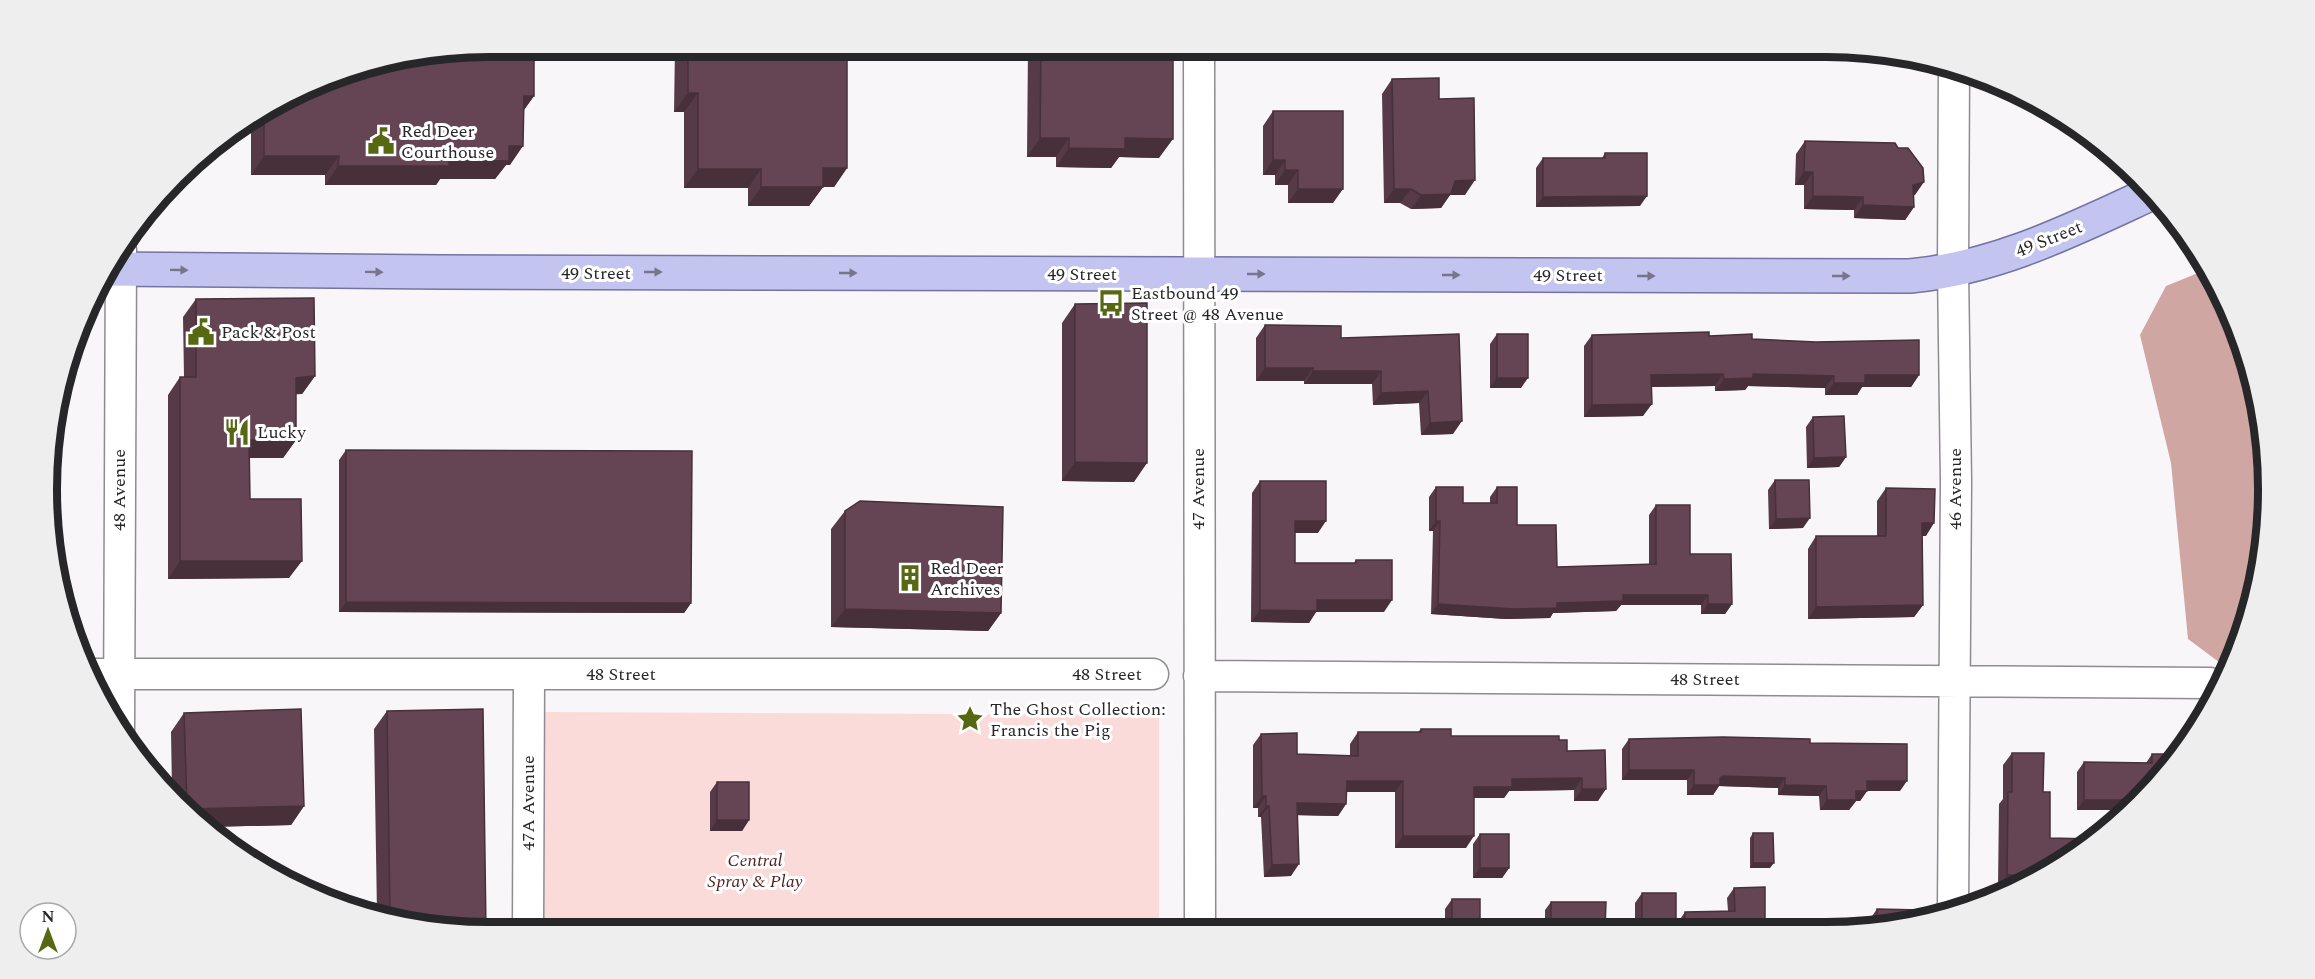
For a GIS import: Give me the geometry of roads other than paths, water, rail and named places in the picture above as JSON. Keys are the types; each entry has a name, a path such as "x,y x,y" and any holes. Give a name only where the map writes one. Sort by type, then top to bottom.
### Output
{"main road":[{"name":"49 Street","path":"121,263 440,272 1910,276 1986,263 2024,250 2144,197"}],"street":[{"name":"47 Avenue","path":"1199,57 1200,922"},
{"name":"46 Avenue","path":"1953,902 1956,482 1953,270 1954,77"},
{"name":"48 Avenue","path":"116,271 118,711"},
{"name":"48 Street","path":"99,674 1153,674"},
{"name":"47A Avenue","path":"528,922 530,674"},
{"name":"48 Street","path":"1199,676 2210,683"}],"place":[{"name":"Red Deer Courthouse","path":"381,141"},
{"name":"Eastbound 49 Street @ 48 Avenue","path":"1111,303"},
{"name":"Pack & Post","path":"201,332"},
{"name":"Lucky","path":"237,432"},
{"name":"Red Deer Archives","path":"910,578"},
{"name":"The Ghost Collection: Francis the Pig","path":"970,719"}],"park label":[{"name":"Central Spray & Play","path":"755,870"}]}
